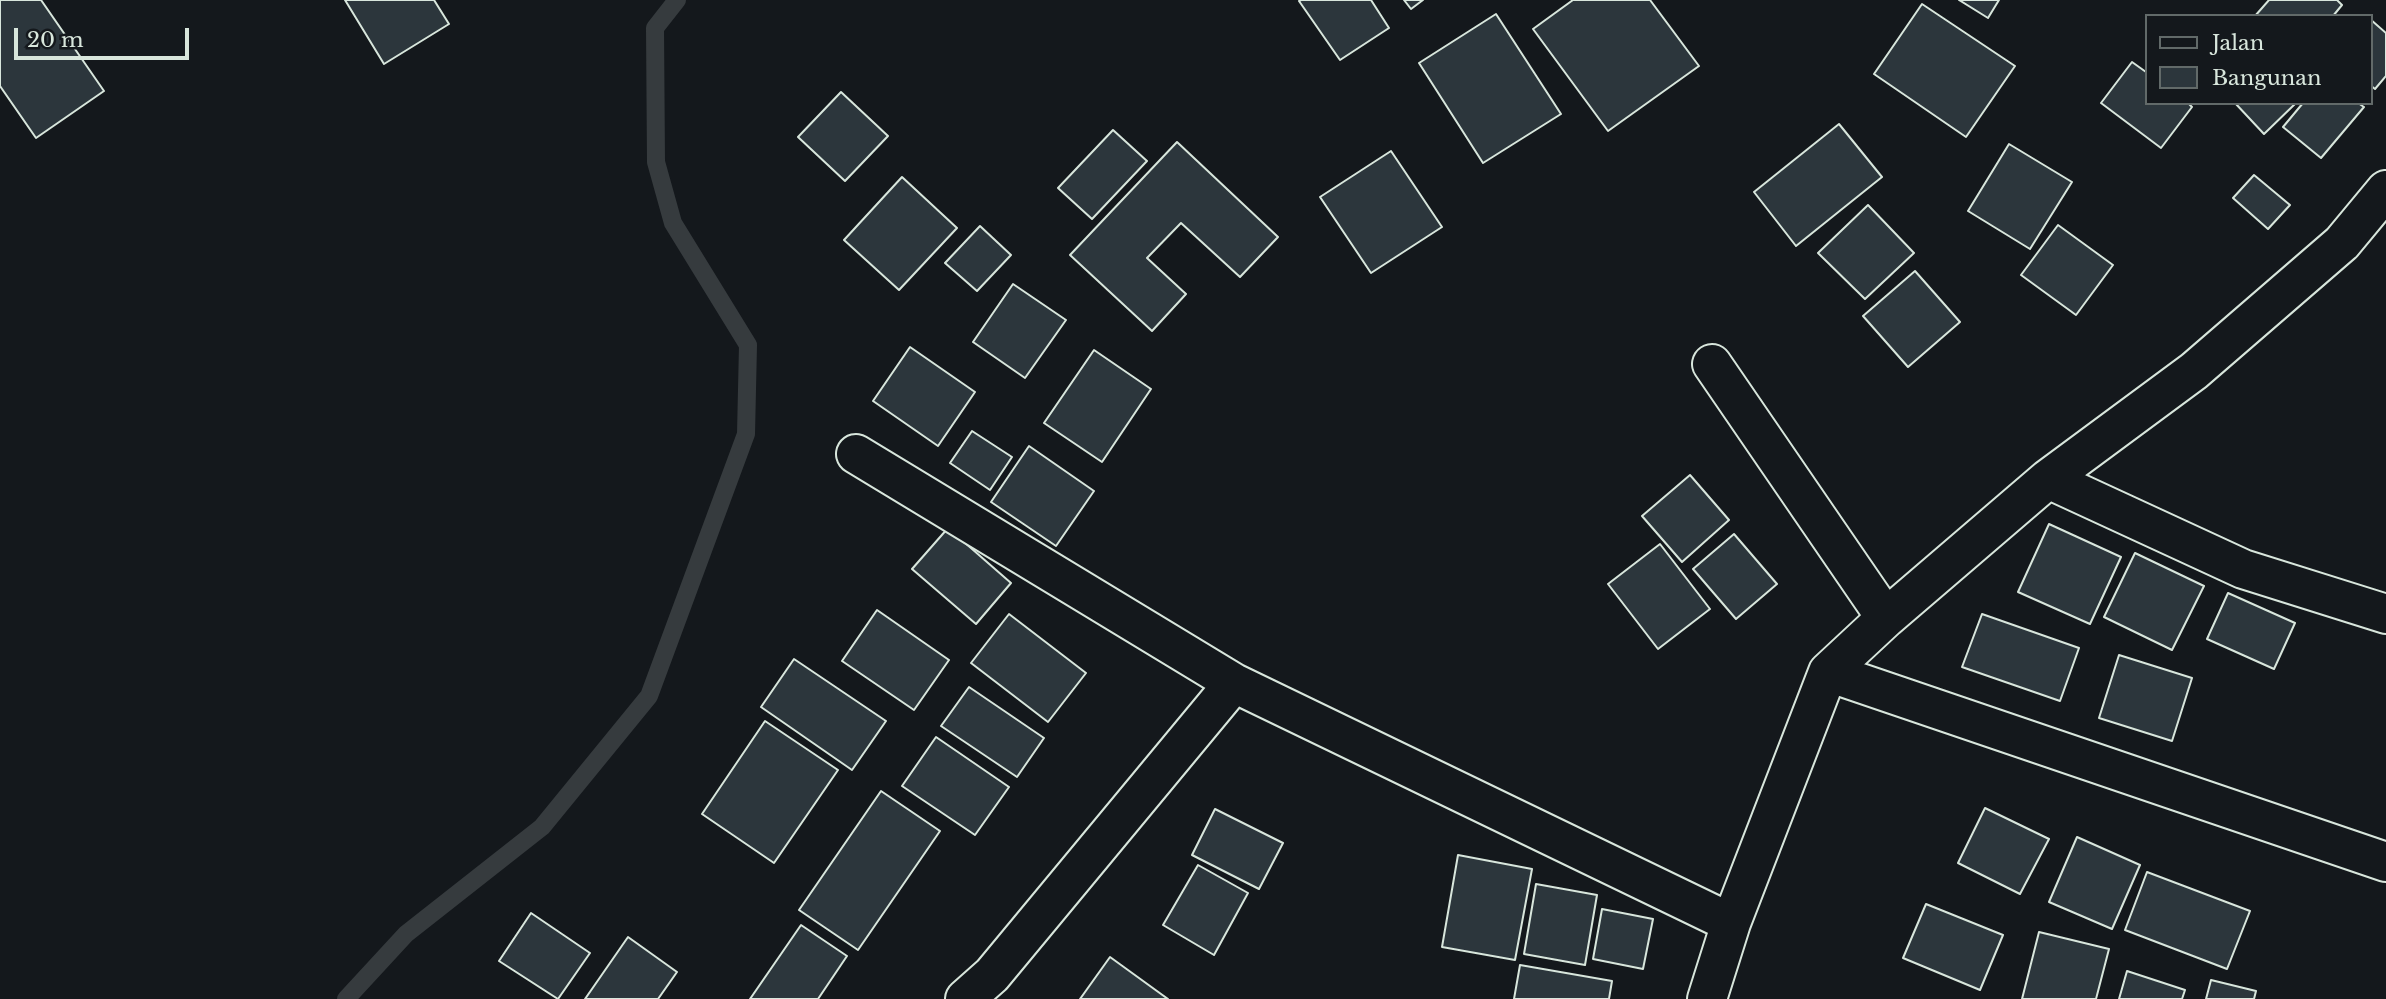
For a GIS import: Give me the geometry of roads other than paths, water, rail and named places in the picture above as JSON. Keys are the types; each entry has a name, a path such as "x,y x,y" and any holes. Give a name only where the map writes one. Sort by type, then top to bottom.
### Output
{"street":[{"path":"1707,999 1731,923 1828,672 1886,618 2048,479 2204,362 2342,243 2386,190"},
{"path":"1712,364 1886,618"},
{"path":"856,454 1234,683 1731,923"},
{"path":"2048,479 2244,569 2386,614"},
{"path":"1828,672 2386,862"},
{"path":"965,999 992,975 1234,683"}],"waterway":[{"path":"346,999 406,934 542,827 649,696 746,434 748,345 673,223 656,162 655,28 677,0"}]}
